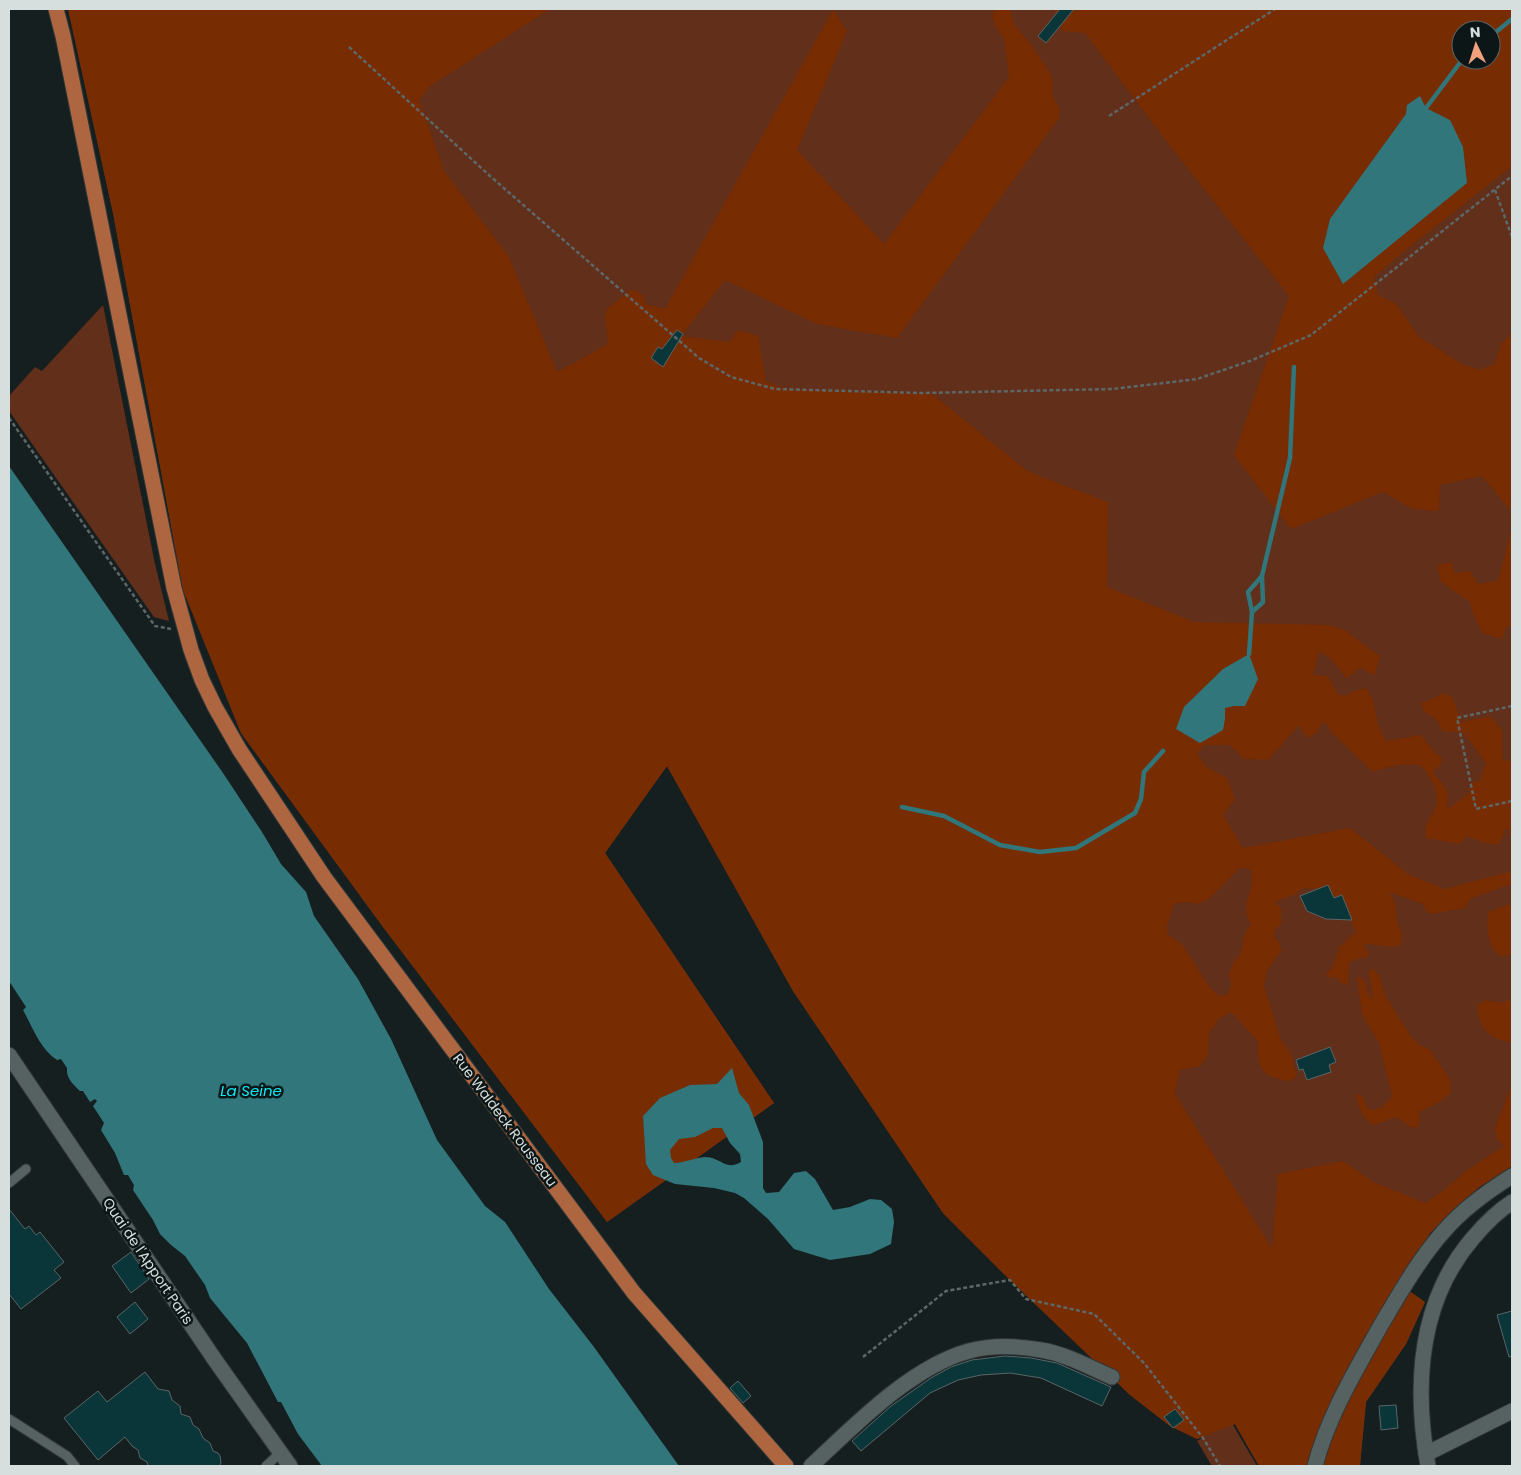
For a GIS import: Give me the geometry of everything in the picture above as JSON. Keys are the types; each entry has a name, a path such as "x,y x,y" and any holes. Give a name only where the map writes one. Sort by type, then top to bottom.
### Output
{"main road":[{"name":"Rue Waldeck Rousseau","path":"56,9 65,45 174,588 185,631 202,680 215,707 245,758 324,877 634,1293 786,1466"}],"street":[{"name":"Quai de l'Apport Paris","path":"9,1055 221,1368 290,1466"},
{"path":"1315,1466 1331,1422 1368,1348 1426,1254 1445,1230 1472,1205 1512,1176"},
{"path":"1512,1202 1483,1227 1465,1247 1451,1268 1437,1297 1427,1327 1422,1356 1422,1421 1427,1460 1512,1411"},
{"path":"811,1466 863,1417 914,1378 942,1361 970,1350 1006,1347 1042,1350 1069,1358 1112,1377"}],"lane":[{"path":"9,1183 26,1169"},
{"path":"9,1419 67,1456 75,1466"},
{"path":"266,1466 280,1453"}],"path":[{"path":"1109,116 1275,9"},
{"path":"348,47 490,176 699,358 731,377 775,389 922,393 1104,389 1197,379 1250,361 1311,335 1512,176"},
{"path":"1495,190 1512,237"},
{"path":"9,418 155,626 185,631"},
{"path":"1512,706 1457,718 1476,808 1512,801"}],"shaded area":[{"path":"68,9 1512,9 1512,1166 1478,1188 1430,1233 1402,1286 1425,1302 1406,1344 1366,1402 1360,1465 1259,1466 1235,1424 1233,1425 1257,1466 1212,1466 1197,1441 1204,1437 1197,1439 1170,1426 1130,1395 943,1213 793,991 667,766 605,853 774,1103 607,1222 383,927 241,733 183,590 113,213"},
{"path":"68,9 550,9 430,86 419,100 444,171 509,257 557,372 608,344 605,316 608,308 629,291 634,290 641,294 646,304 665,309 833,10 847,31 797,150 884,244 1009,77 1004,38 995,26 992,15 995,9 1010,9 1014,24 1033,47 1052,76 1053,97 1059,107 1059,118 897,338 817,324 725,280 681,336 730,342 738,330 758,336 766,382 786,389 932,394 1029,472 1108,502 1107,587 1194,622 1328,625 1345,630 1380,657 1374,676 1360,667 1347,679 1332,660 1319,651 1313,675 1328,676 1338,694 1344,696 1366,688 1373,700 1378,725 1386,741 1421,735 1435,753 1442,758 1441,765 1433,772 1447,791 1447,809 1469,793 1470,784 1480,780 1486,763 1464,733 1455,731 1449,733 1441,729 1437,720 1423,711 1422,703 1445,693 1453,698 1461,722 1490,716 1502,730 1503,761 1512,760 1512,837 1509,835 1509,828 1505,829 1498,845 1485,843 1466,836 1460,844 1426,838 1427,823 1436,806 1437,798 1433,783 1422,767 1405,764 1373,772 1331,732 1326,723 1322,723 1317,732 1308,738 1298,726 1268,760 1244,759 1230,745 1205,745 1197,753 1206,767 1227,778 1235,799 1223,815 1243,848 1350,828 1408,874 1445,889 1512,871 1512,884 1471,898 1465,908 1431,914 1426,911 1423,904 1390,892 1396,906 1397,921 1402,935 1401,945 1364,944 1369,956 1349,962 1348,985 1341,983 1336,977 1328,978 1327,973 1334,965 1339,947 1356,932 1343,902 1333,902 1321,889 1303,888 1295,895 1278,900 1276,903 1281,908 1281,925 1275,930 1274,936 1279,943 1281,951 1267,970 1264,986 1281,1040 1291,1054 1297,1076 1291,1081 1281,1080 1263,1070 1258,1059 1258,1041 1231,1012 1219,1019 1209,1033 1208,1056 1200,1066 1180,1070 1175,1094 1272,1248 1278,1174 1343,1161 1373,1182 1425,1203 1443,1191 1466,1171 1504,1146 1497,1139 1495,1128 1512,1084 1512,1166 1478,1188 1430,1233 1402,1286 1425,1302 1406,1344 1366,1402 1360,1465 1259,1466 1235,1424 1197,1439 1170,1426 1130,1395 943,1213 793,991 667,766 605,853 774,1103 607,1222 383,927 241,733 183,590 113,213","holes":["1241,867 1250,869 1252,884 1246,910 1251,925 1245,933 1240,954 1231,968 1231,986 1228,994 1220,996 1210,988 1182,944 1168,935 1167,925 1174,904 1186,902 1199,904 1209,899"]},
{"path":"1055,9 1512,9 1512,166 1374,277 1378,295 1397,305 1418,336 1462,364 1480,370 1495,364 1501,344 1512,333 1512,512 1482,476 1440,485 1439,511 1413,509 1383,492 1291,529 1234,455 1289,296 1170,146 1085,33 1063,31 1058,24"},
{"path":"103,305 155,564 169,621 154,617 9,411 9,396 35,367 42,371"},
{"path":"1512,528 1512,626 1506,627 1502,639 1483,633 1473,614 1470,602 1441,582 1437,565 1451,562 1455,573 1470,571 1478,584 1498,581"},
{"path":"1512,903 1512,957 1510,954 1502,957 1490,942 1488,912"},
{"path":"1372,968 1379,975 1385,995 1412,1038 1420,1045 1429,1049 1450,1079 1451,1092 1443,1100 1419,1112 1420,1122 1417,1128 1410,1127 1397,1117 1373,1125 1363,1115 1358,1104 1356,1094 1363,1097 1367,1107 1372,1110 1383,1107 1392,1096 1379,1043 1362,1014 1357,978 1360,976 1366,983 1369,996 1373,999 1369,971"},
{"path":"1512,999 1512,1043 1496,1038 1486,1032 1480,1021 1477,1005 1486,1000 1500,1003"}],"water":[{"path":"1420,96 1426,108 1450,120 1463,147 1467,183 1343,284 1323,248 1330,219 1406,114 1407,105"},
{"name":"La Seine","path":"9,466 223,773 281,864 306,892 314,916 358,979 391,1039 437,1140 485,1206 505,1222 549,1289 594,1347 679,1466 322,1466 298,1434 281,1402 278,1402 247,1343 210,1298 205,1285 185,1256 160,1234 133,1190 134,1185 128,1175 124,1175 115,1153 101,1130 104,1123 93,1106 97,1101 95,1099 90,1102 83,1091 80,1091 70,1081 67,1068 61,1059 57,1060 41,1044 23,1010 26,1007 9,981"},
{"path":"1249,654 1258,679 1245,706 1225,708 1223,730 1200,743 1176,729 1184,707 1223,669"},
{"path":"732,1068 739,1093 749,1105 763,1142 763,1188 766,1193 779,1192 794,1173 806,1171 815,1179 833,1210 850,1207 870,1199 881,1200 892,1209 894,1222 891,1244 870,1254 830,1260 794,1249 768,1219 744,1198 735,1193 714,1188 675,1184 653,1175 646,1164 643,1116 660,1098 690,1085 717,1084","holes":["713,1128 722,1128 730,1143 740,1154 741,1162 727,1165 716,1159 706,1157 674,1163 670,1150 679,1139 695,1137"]}],"building":[{"path":"1060,9 1074,9 1046,43 1038,36"},
{"path":"677,330 683,334 663,367 651,358 658,347 662,349"},
{"path":"1328,885 1334,898 1342,895 1352,920 1326,919 1307,911 1300,896"},
{"path":"1330,1047 1336,1062 1329,1065 1331,1072 1307,1080 1303,1069 1299,1070 1296,1060"},
{"path":"9,1209 25,1229 29,1226 36,1235 40,1232 64,1262 54,1270 61,1278 21,1309 9,1294"},
{"path":"131,1252 149,1279 131,1293 112,1266"},
{"path":"135,1302 148,1319 130,1334 117,1317"},
{"path":"1512,1311 1512,1356 1509,1357 1497,1315"},
{"path":"1005,1356 1057,1363 1111,1387 1102,1406 1041,1378 1010,1373 981,1375 958,1380 930,1393 861,1451 852,1441 891,1406 931,1378 951,1367 972,1360"},
{"path":"145,1372 158,1389 169,1391 172,1400 180,1406 181,1414 190,1417 193,1425 199,1429 203,1438 210,1443 213,1451 220,1456 221,1463 219,1466 148,1466 147,1462 140,1458 138,1450 125,1437 98,1460 64,1418 98,1391 107,1402"},
{"path":"738,1381 751,1396 743,1403 730,1388"},
{"path":"1396,1405 1398,1428 1381,1430 1379,1406"},
{"path":"1175,1409 1184,1420 1173,1428 1164,1417"}],"waterway":[{"path":"1501,28 1512,19"},
{"path":"1426,108 1454,70"},
{"path":"1249,654 1252,612 1248,592 1262,576 1290,458 1294,367"},
{"path":"1252,612 1263,602 1262,576"},
{"path":"902,807 944,816 1000,845 1040,852 1076,848 1135,813 1141,799 1144,772 1163,751"}]}
